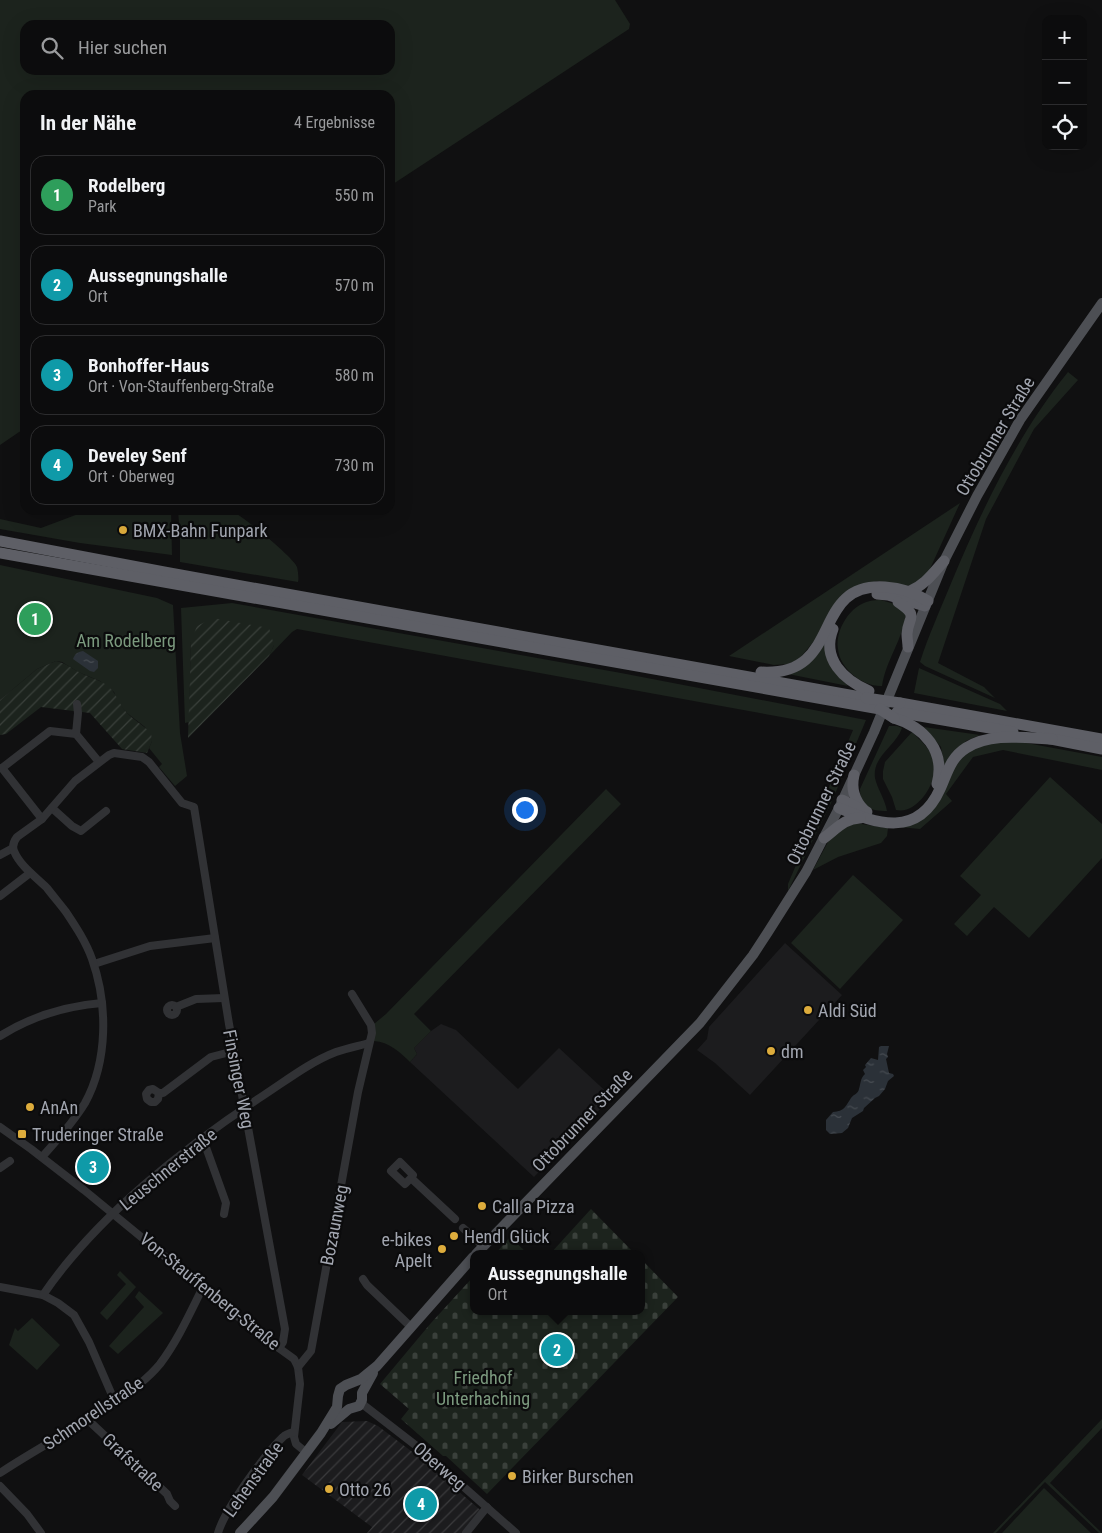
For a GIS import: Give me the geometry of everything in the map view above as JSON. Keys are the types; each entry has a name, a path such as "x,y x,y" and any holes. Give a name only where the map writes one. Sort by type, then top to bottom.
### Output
{"highway":[{"path":"0,540 188,581 866,698"},
{"path":"0,553 164,576"},
{"path":"910,591 920,587 944,561"},
{"path":"188,581 693,666 866,698 1102,749"},
{"path":"693,666 712,664 772,673 800,666 810,657 822,639 831,617 846,598 866,588 875,586 910,591 926,603"},
{"path":"926,603 888,595 872,594 855,600 847,606 836,622 829,643 830,653 838,670 880,709 901,707 1102,740"},
{"path":"888,595 908,608 910,612 911,622 907,633 908,648"},
{"path":"824,838 842,822 852,818 865,815 901,818 910,814 922,805 935,788 938,779 938,761 934,747 918,730 904,721 901,707"},
{"path":"840,804 890,824 903,822 920,814 929,805 939,791 952,761 966,748 978,742 1003,737 1052,739"},
{"path":"854,775 852,781 854,793 865,815"}],"main road":[{"name":"Ottobrunner Straße","path":"479,1250 700,1023 753,955 787,904 824,838 854,775 944,561 977,496 1008,438 1102,302"},
{"path":"240,1533 273,1498 321,1433 337,1407 340,1389 361,1379 376,1366 470,1259"},
{"path":"338,1400 342,1406 349,1409 356,1408 376,1366"},
{"path":"350,1384 357,1386 361,1398"},
{"path":"321,1433 349,1409"}],"street":[{"path":"76,734 77,704"},
{"path":"42,819 1,768 50,731 76,734 99,762 75,781 42,819 17,837 13,848 30,873 46,888 77,929 94,964 102,1003 103,1037 95,1081 72,1122 42,1157"},
{"name":"Finsinger Weg","path":"99,762 114,753 142,756 182,803 194,807 224,998 285,1329 283,1342 279,1348"},
{"path":"52,808 72,826 81,831 106,812"},
{"path":"0,855 13,848"},
{"path":"0,896 30,873"},
{"path":"94,964 150,946 215,938"},
{"name":"Bozaunweg","path":"298,1367 311,1351 372,1033 371,1025 352,994"},
{"path":"176,1007 196,999 224,998"},
{"path":"0,1036 29,1019 51,1011 102,1003"},
{"name":"Leuschnerstraße","path":"43,1295 77,1250 113,1214 172,1162 244,1108 320,1060 347,1048 369,1043"},
{"path":"159,1093 163,1093 211,1057 234,1051"},
{"name":"Von-Stauffenberg-Straße","path":"0,1127 42,1157 203,1288 294,1359 298,1367"},
{"path":"203,1139 226,1203 224,1214"},
{"path":"0,1168 10,1162"},
{"path":"411,1178 455,1220"},
{"path":"463,1228 479,1250"},
{"path":"363,1279 366,1285 411,1326"},
{"path":"0,1287 43,1295 74,1315 89,1342 115,1402"},
{"name":"Schmorellstraße","path":"0,1473 88,1420 140,1384 160,1364 176,1340 203,1288"},
{"path":"298,1367 299,1392 294,1432 296,1444 307,1453"},
{"name":"Oberweg","path":"361,1398 516,1533"},
{"name":"Grafstraße","path":"88,1420 167,1494 175,1506"},
{"name":"Lehenstraße","path":"218,1533 224,1518 249,1479 284,1436 294,1432"},
{"path":"0,1486 27,1514 40,1533"},
{"path":"466,1533 487,1507"}],"shaded area":[{"path":"785,943 842,995 750,1095 715,1063 697,1050 707,1039 709,1027"},
{"path":"441,1024 456,1030 518,1089 559,1048 613,1098 589,1119 534,1177 410,1062 417,1054 414,1048"},
{"path":"367,1421 378,1426 415,1454 485,1514 471,1533 367,1533 372,1527 302,1475 342,1422"}],"green space":[{"path":"0,0 615,0 630,24 629,29 395,183 395,90 20,90 20,431 0,445"},
{"path":"1068,372 1078,380 1034,429 986,519 938,663 984,687 995,698 920,662 952,581 989,499 1033,420"},
{"path":"960,503 929,571 917,584 905,586 877,581 853,589 799,659 788,664 774,665 729,656"},
{"path":"76,515 171,515 172,555 80,543 0,529 0,519 41,528"},
{"path":"178,515 238,515 268,538 294,562 297,567 298,582 180,562"},
{"name":"Am Rodelberg","path":"0,565 157,598 173,605 180,733 187,776 175,786 159,767 162,764 149,748 152,741 145,727 118,703 114,692 100,681 78,672 62,662 56,661 37,669 0,700"},
{"path":"881,600 901,606 906,614 902,632 887,667 882,686 875,686 860,680 848,670 840,656 838,642 845,619 850,613 863,603"},
{"path":"232,603 621,673 866,720 832,801 788,891 788,884 853,730 297,629 269,656 274,645 191,641 189,722 185,723 181,608"},
{"path":"213,618 269,628 274,645 269,656 188,738 191,641 197,626"},
{"path":"825,642 832,667 848,686 788,674"},
{"path":"56,661 109,687 127,713 151,733 152,741 147,753 122,749 90,713 41,707 6,734 0,735 0,700 37,669"},
{"path":"919,668 1000,704 1007,711 914,693"},
{"path":"889,726 902,728 877,763 875,770 877,786 887,811 871,809 864,804 860,789"},
{"path":"924,727 980,735 966,741 944,765 941,747"},
{"path":"912,732 931,753 935,770 930,787 919,802 904,810 896,810 883,779 883,771 885,762"},
{"path":"990,741 1021,742 1102,757 1102,770 1003,750 973,757 946,794 952,801 920,829 899,827 913,820 960,755"},
{"path":"1050,777 1102,824 1102,858 1029,938 994,907 967,936 954,924 981,895 960,876"},
{"path":"606,789 621,804 414,1014 431,1031 414,1048 417,1054 410,1062 389,1045 374,1041 374,1024 386,1014"},
{"path":"855,823 888,828 887,836 881,843 838,857 813,870 828,842 838,831"},
{"path":"853,875 903,920 840,989 791,943"},
{"path":"591,1209 631,1250 554,1250"},
{"path":"510,1237 524,1250 499,1250"},
{"name":"Friedhof Unterhaching","path":"645,1263 678,1297 487,1494 446,1456 443,1456 401,1419 409,1409 380,1384 470,1280 470,1315 645,1315"},
{"path":"120,1271 136,1287 107,1320 100,1313 126,1284 117,1275"},
{"path":"139,1291 163,1313 118,1354 109,1346 144,1307 135,1297"},
{"path":"32,1318 60,1345 37,1370 9,1345 15,1328 18,1331"},
{"path":"1102,1419 1102,1428 1050,1483 1102,1533 1099,1533 1045,1482 996,1533 993,1533"},
{"path":"1044,1488 1091,1533 1002,1533"}],"water":[{"path":"83,651 98,661 98,668 94,672 73,659 76,654"},
{"path":"889,1046 886,1059 889,1073 894,1076 888,1081 885,1089 879,1096 864,1108 863,1111 852,1118 848,1128 842,1133 830,1134 826,1130 826,1120 833,1112 844,1108 858,1092 861,1079 865,1074 863,1070 866,1067 865,1065 871,1058 878,1060 879,1047"}],"place":[{"name":"BMX-Bahn Funpark","path":"123,530"},
{"name":"Rodelberg","path":"35,619"},
{"name":"Aldi Süd","path":"808,1010"},
{"name":"dm","path":"771,1051"},
{"name":"AnAn","path":"30,1107"},
{"name":"Truderinger Straße","path":"22,1134"},
{"name":"Bonhoffer-Haus","path":"93,1167"},
{"name":"Call a Pizza","path":"482,1206"},
{"name":"Hendl Glück","path":"454,1236"},
{"name":"e-bikes Apelt","path":"442,1249"},
{"name":"Aussegnungshalle","path":"557,1350"},
{"name":"Birker Burschen","path":"512,1476"},
{"name":"Otto 26","path":"329,1489"},
{"name":"Develey Senf","path":"421,1504"}]}
